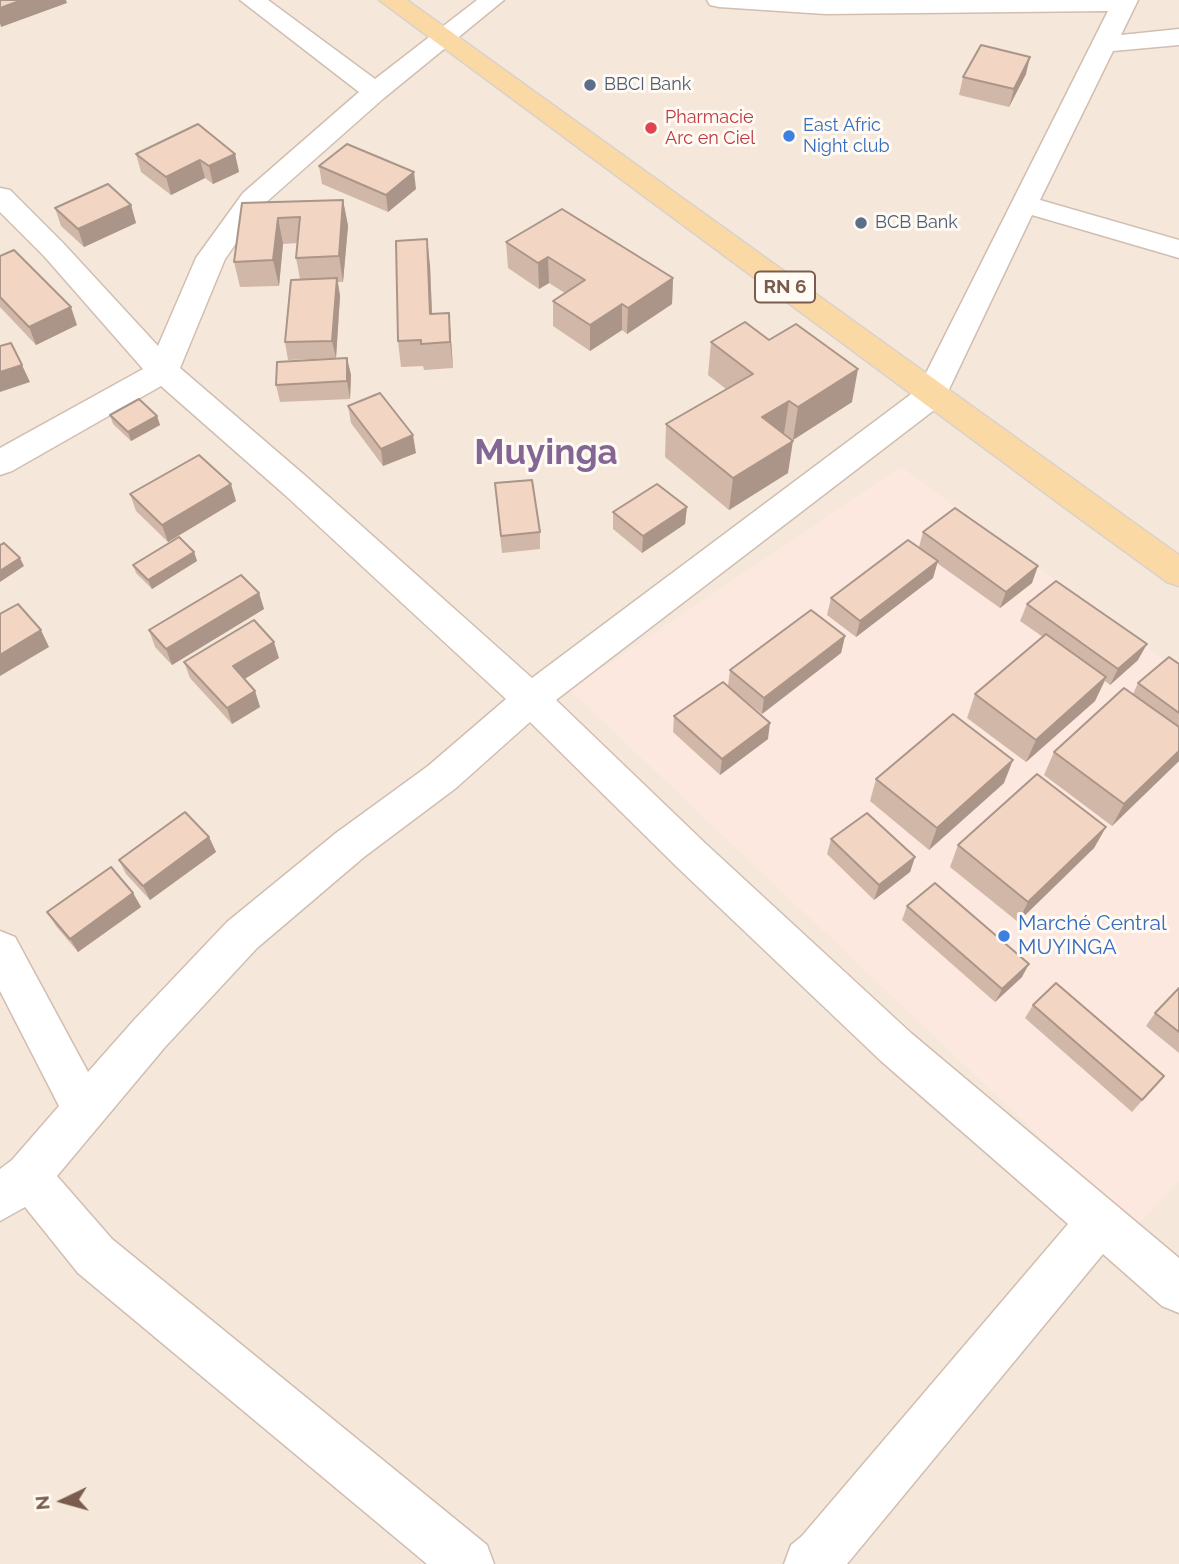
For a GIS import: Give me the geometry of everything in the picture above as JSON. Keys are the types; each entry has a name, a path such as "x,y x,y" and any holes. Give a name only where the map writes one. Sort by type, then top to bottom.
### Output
{"main road":[{"name":"RN 6","path":"391,0 746,257 931,396 1179,573"}],"street":[{"path":"252,0 375,92"},
{"path":"0,463 163,371 211,258 253,200 375,92 492,0"},
{"path":"468,1564 14,1187 85,1110 150,1033 242,935 350,845 442,777 531,699 931,396 1125,2 825,7 719,0"},
{"path":"1103,44 1179,37"},
{"path":"0,196 54,250 163,371 297,487 531,699 692,856 896,1047 1179,1289"},
{"path":"1024,204 1179,249"},
{"path":"0,950 85,1110"},
{"path":"810,1564 821,1555 1100,1221"}],"shaded area":[{"path":"0,0 1179,0 1179,1564 0,1564"},
{"name":"Marché Central MUYINGA","path":"901,467 1179,671 1179,1181 1135,1227 570,690"}],"building":[{"path":"0,0 22,0 0,8"},
{"path":"981,45 1030,57 1014,89 963,77"},
{"path":"198,124 235,154 209,166 200,160 166,177 136,154"},
{"path":"347,144 414,172 386,195 319,166"},
{"path":"108,184 131,205 78,229 55,208"},
{"path":"343,200 339,256 296,258 300,217 278,218 273,260 234,262 242,203"},
{"path":"562,209 673,278 628,308 622,304 590,325 553,301 585,280 548,257 538,263 506,242"},
{"path":"427,239 430,314 449,313 450,342 421,344 421,340 398,341 396,241"},
{"path":"14,250 71,307 29,327 0,297 0,256"},
{"path":"337,278 332,341 285,342 291,280"},
{"path":"745,322 769,340 796,324 858,369 798,407 789,401 762,417 793,441 733,478 666,424 753,374 711,342"},
{"path":"11,343 22,365 0,372 0,346"},
{"path":"347,358 347,381 276,385 277,362"},
{"path":"380,393 413,435 381,449 348,406"},
{"path":"139,399 157,416 128,432 110,415"},
{"path":"199,455 231,484 162,525 130,494"},
{"path":"532,480 540,532 501,536 495,483"},
{"path":"657,484 687,507 643,536 613,512"},
{"path":"955,508 1038,566 1006,592 923,532"},
{"path":"179,537 194,552 148,580 133,565"},
{"path":"908,540 938,561 860,621 831,598"},
{"path":"4,543 20,558 0,571 0,545"},
{"path":"241,575 259,593 166,649 149,630"},
{"path":"1056,581 1147,644 1118,669 1027,604"},
{"path":"18,604 41,630 0,655 0,614"},
{"path":"811,610 845,636 764,698 730,670"},
{"path":"254,620 274,642 233,666 255,691 227,708 184,662"},
{"path":"1046,634 1106,677 1036,740 975,694"},
{"path":"1169,657 1179,664 1179,713 1138,683"},
{"path":"723,682 770,723 722,759 674,716"},
{"path":"1124,688 1179,727 1179,751 1124,804 1054,752"},
{"path":"953,714 1013,760 937,828 876,779"},
{"path":"1037,774 1106,827 1028,902 958,845"},
{"path":"185,812 209,837 143,886 119,860"},
{"path":"867,813 915,857 879,885 831,839"},
{"path":"111,867 133,893 70,939 47,912"},
{"path":"935,883 1029,964 1002,989 907,906"},
{"path":"1056,983 1164,1076 1142,1100 1033,1005"},
{"path":"1179,988 1179,1032 1155,1013"}],"place":[{"name":"BBCI Bank","path":"590,85"},
{"name":"Pharmacie Arc en Ciel","path":"651,128"},
{"name":"East Afric Night club","path":"789,136"},
{"name":"BCB Bank","path":"861,223"},
{"name":"Marché Central MUYINGA","path":"1004,936"}],"district":[{"name":"Muyinga","path":"546,453"}]}
